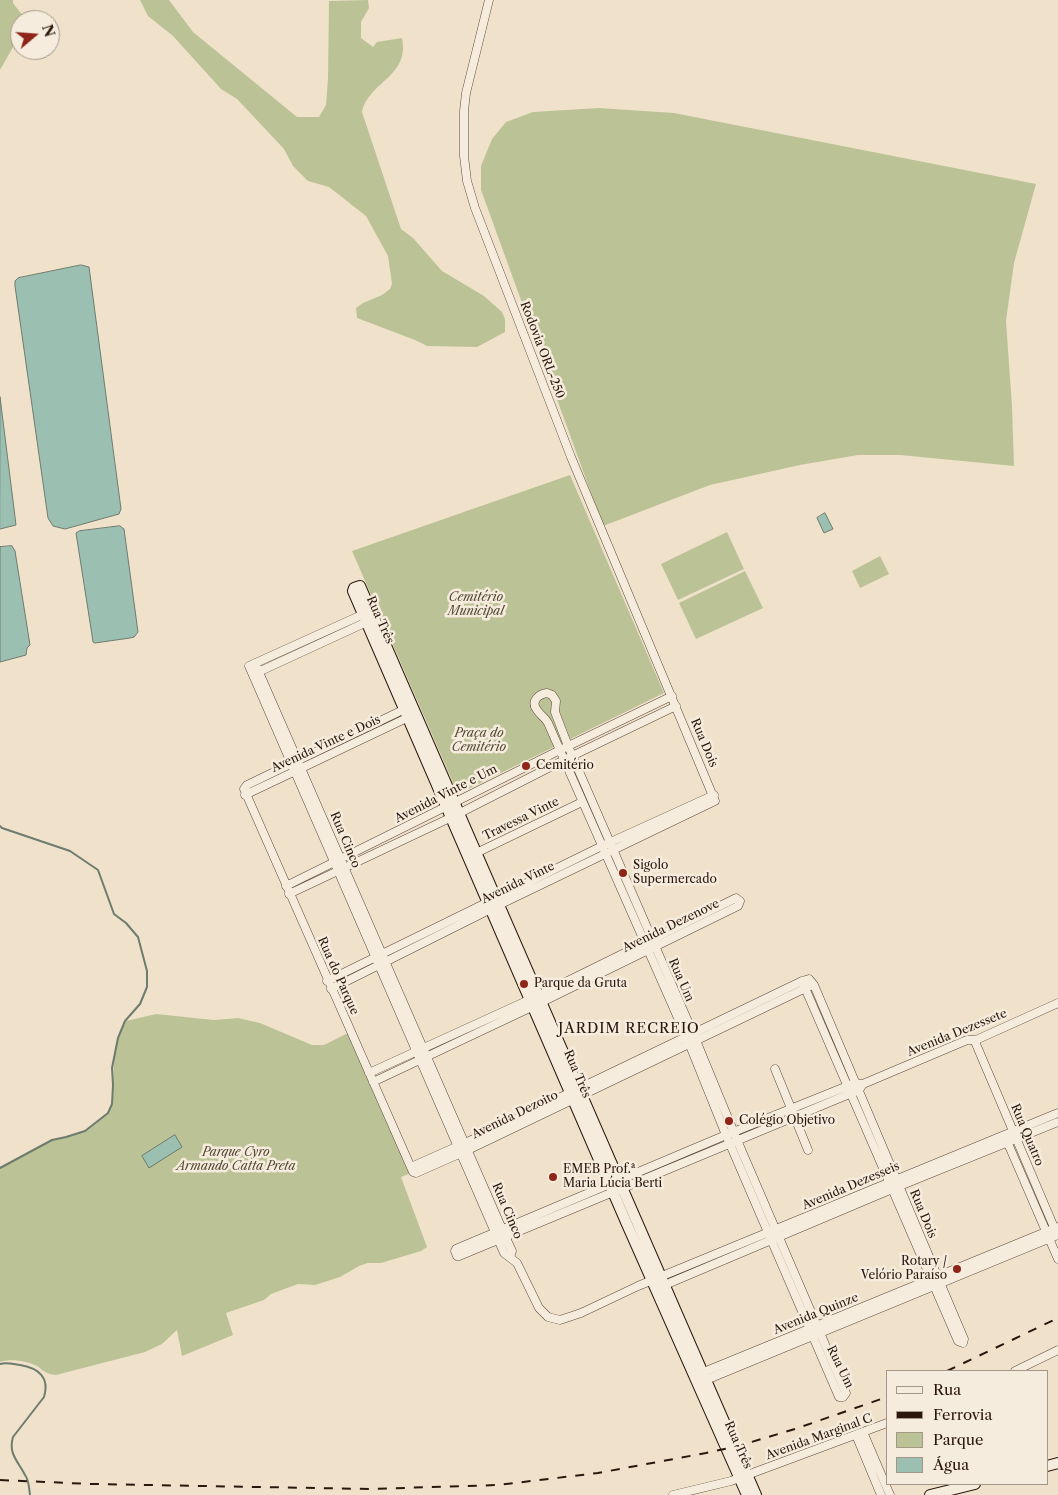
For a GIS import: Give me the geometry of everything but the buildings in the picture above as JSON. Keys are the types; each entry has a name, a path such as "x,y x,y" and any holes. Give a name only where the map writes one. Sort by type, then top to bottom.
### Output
{"street":[{"name":"Rodovia ORL-250","path":"489,0 466,93 463,130 467,181 475,208 571,457 672,696"},
{"name":"Rua Cinco","path":"369,617 252,664 339,865 386,962 422,1055"},
{"path":"256,673 369,617"},
{"name":"Rua Três","path":"369,617 743,1477 747,1495"},
{"name":"Rua Um","path":"650,945 603,850 548,722 535,707 535,700 542,694 547,693 555,698 556,712 572,756 733,1142 815,1331 846,1394 843,1398 839,1397 815,1331"},
{"name":"Rua Dois","path":"672,696 714,797"},
{"name":"Avenida Vinte e Um","path":"339,865 451,804 672,696"},
{"name":"Avenida Vinte e Um","path":"287,890 339,865 456,815 676,706"},
{"name":"Avenida Vinte e Dois","path":"245,792 247,785 296,766 411,711"},
{"name":"Rua do Parque","path":"245,792 412,1169"},
{"name":"Avenida Vinte","path":"328,981 382,953 494,903 611,846 714,803 714,797"},
{"name":"Travessa Vinte","path":"473,855 582,802"},
{"name":"Rua Cinco","path":"339,865 374,957 422,1055 501,1235 504,1253 516,1263 539,1308 548,1317 560,1320 581,1313 608,1299 658,1283"},
{"name":"Avenida Dezenove","path":"373,1082 422,1055 650,945 738,906 740,901 736,898 650,945"},
{"name":"Avenida Vinte","path":"331,989 386,962 494,903"},
{"name":"Rua Dois","path":"805,983 855,1087"},
{"name":"Avenida Dezoito","path":"412,1169 463,1148 805,983 814,984"},
{"name":"Rua Dois","path":"814,984 894,1184 936,1282 958,1341 963,1343 964,1339 936,1282"},
{"name":"Avenida Dezessete","path":"501,1235 616,1187 733,1142 793,1113 966,1040 976,1040 1058,1003"},
{"name":"Rua Quatro","path":"976,1040 1054,1233 1058,1260"},
{"name":"Avenida Dezenove","path":"369,1074 422,1055"},
{"path":"775,1068 808,1150"},
{"name":"Avenida Dezessete","path":"616,1187 730,1133 793,1113"},
{"name":"Avenida Dezesseis","path":"894,1184 1008,1143 1014,1136 1058,1113"},
{"name":"Avenida Dezesseis","path":"658,1283 894,1184 1004,1135 1014,1136 1058,1122"},
{"name":"Rua Quatro","path":"1004,1135 1054,1233"},
{"name":"Avenida Quinze","path":"699,1378 1054,1233"},
{"path":"1017,1370 1058,1350"},
{"name":"Avenida Marginal C","path":"673,1495 743,1477 886,1424"},
{"path":"859,1434 881,1495"},
{"path":"859,1434 890,1495"},
{"name":"Rua Três","path":"743,1477 756,1495"},
{"path":"930,1495 971,1485"}],"green space":[{"path":"0,0 13,0 18,10 10,10 10,52 0,70"},
{"path":"140,0 169,0 193,32 297,117 319,117 326,105 329,1 368,0 369,8 361,22 361,38 373,47 377,42 402,38 403,51 400,62 395,70 372,93 362,112 401,229 413,238 442,271 484,296 502,312 505,319 505,332 477,347 427,346 357,318 356,308 382,295 390,289 392,284 388,256 366,216 329,187 308,181 293,166 284,149 237,99 221,89 173,36 148,16"},
{"path":"599,108 674,113 1036,184 1014,263 1006,321 1014,466 900,455 858,455 800,465 710,485 603,526 481,190 481,166 492,139 506,122 533,112"},
{"name":"Cemitério Municipal","path":"570,475 664,693 458,794 352,551"},
{"path":"727,532 744,569 678,600 661,564"},
{"path":"880,556 889,574 860,588 852,571"},
{"path":"745,571 763,608 696,639 679,603"},
{"name":"Parque Cyro Armando Catta Preta","path":"156,1014 214,1020 238,1018 260,1023 312,1045 324,1045 350,1032 413,1172 401,1177 427,1247 421,1251 381,1263 368,1263 359,1266 340,1277 315,1285 298,1284 271,1294 264,1300 226,1313 233,1335 182,1356 177,1330 162,1344 145,1352 56,1375 47,1373 37,1366 24,1361 9,1360 0,1362 0,1168 52,1140 85,1131 108,1113 112,1104 114,1057 118,1038 126,1021"}],"water":[{"path":"81,265 89,267 121,509 119,514 65,529 53,526 48,518 15,281 18,278"},
{"path":"0,397 16,525 0,529"},
{"path":"825,513 833,529 824,533 817,518"},
{"path":"120,526 124,529 138,632 134,637 95,643 93,642 76,533 79,531"},
{"path":"12,546 15,551 30,645 27,648 26,655 0,662 0,547"},
{"path":"175,1135 182,1147 149,1168 142,1156"}],"waterway":[{"path":"0,826 70,851 98,870 114,914 126,923 138,937 147,971 147,987 140,1004 125,1021 118,1038 112,1068 112,1104 108,1113 85,1131 52,1140 0,1168"},
{"path":"0,1364 10,1363 32,1368 44,1379 44,1397 13,1437 12,1443 13,1453 29,1484 30,1495"}],"railway":[{"path":"949,1370 1058,1318"},
{"path":"0,1480 92,1484 369,1489 498,1485 598,1473 738,1446 795,1429 886,1397"}],"place":[{"name":"Cemitério","path":"526,766"},
{"name":"Sigolo Supermercado","path":"623,873"},
{"name":"Parque da Gruta","path":"524,984"},
{"name":"Colégio Objetivo","path":"729,1121"},
{"name":"EMEB Prof.ª Maria Lúcia Berti","path":"553,1177"},
{"name":"Rotary / Velório Paraíso","path":"957,1269"}],"district":[{"name":"JARDIM RECREIO","path":"629,1029"}],"park label":[{"name":"Praça do Cemitério","path":"479,741"}]}
